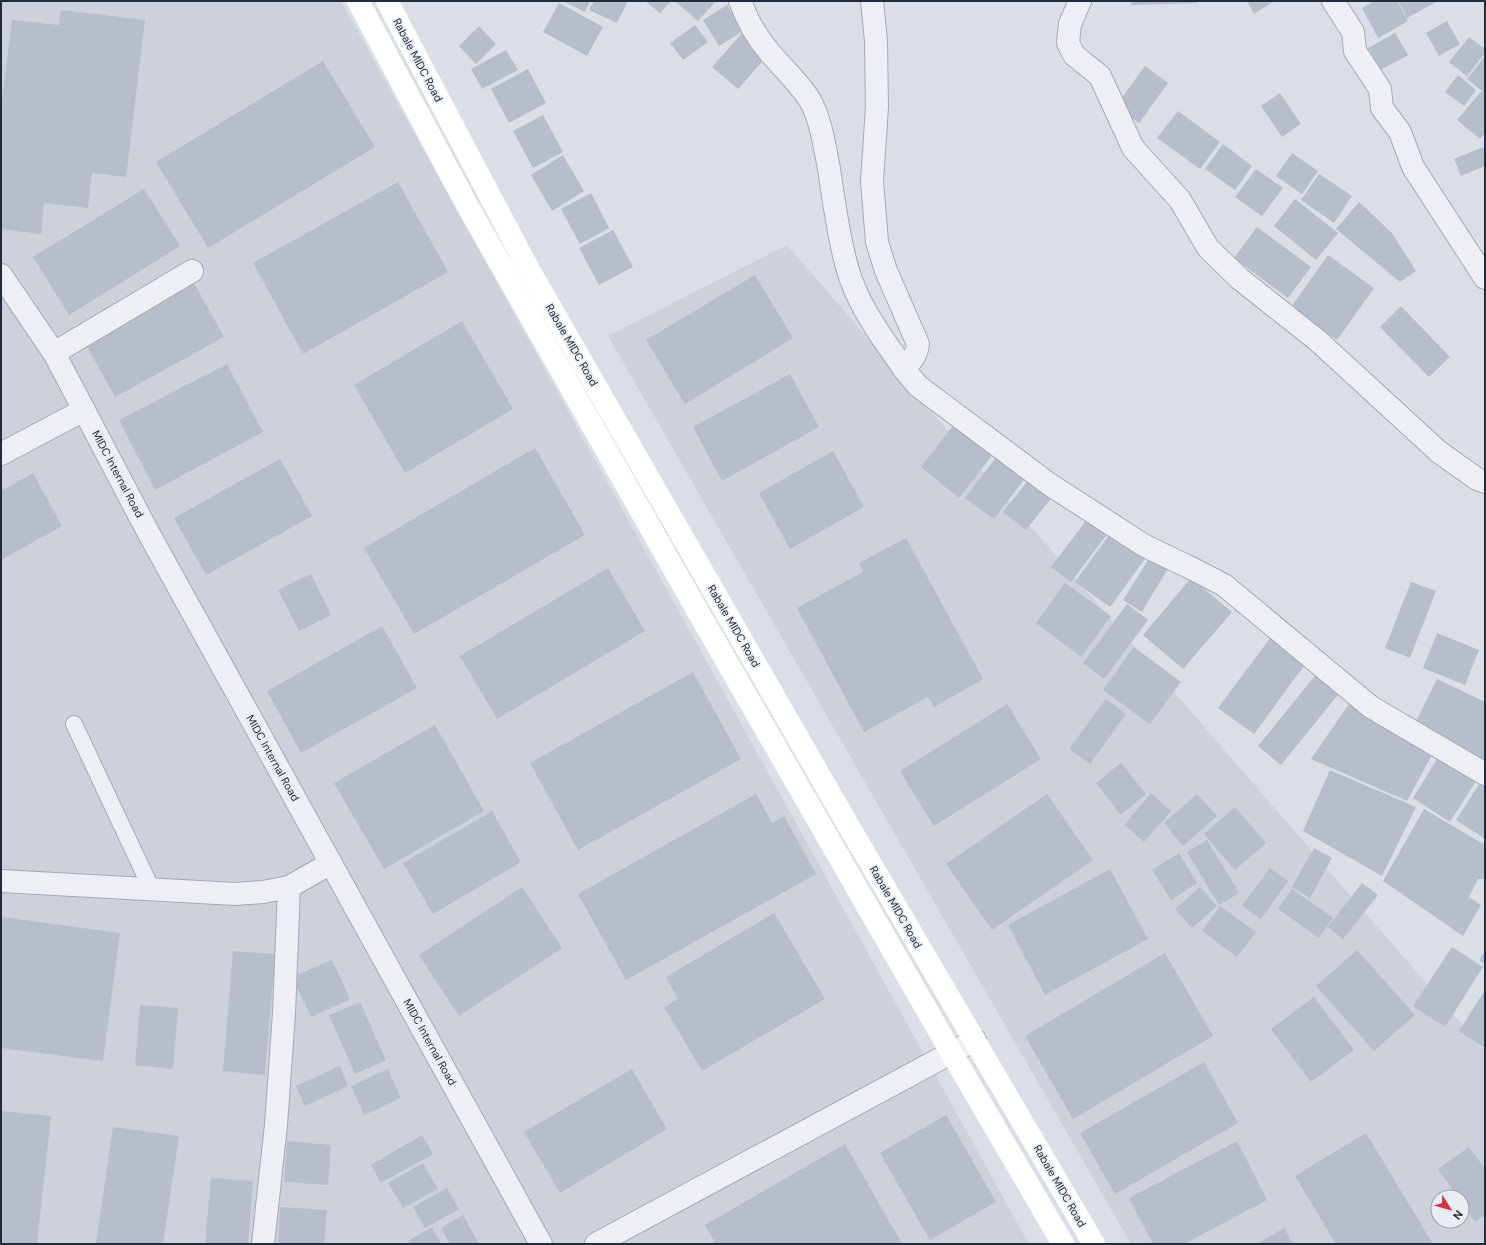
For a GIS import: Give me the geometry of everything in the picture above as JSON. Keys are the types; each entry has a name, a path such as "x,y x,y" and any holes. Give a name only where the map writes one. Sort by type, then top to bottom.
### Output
{"main road":[{"name":"Rabale MIDC Road","path":"358,1 442,157 611,460 950,1052 1062,1244"},
{"name":"Rabale MIDC Road","path":"387,1 528,268 782,711 1094,1244"},
{"path":"442,157 463,147"},
{"path":"611,460 631,448"},
{"path":"761,722 782,711"}],"street":[{"path":"740,1 748,22 769,52 810,101 824,139 836,213 847,267 857,294 872,322 904,369 918,386 1049,484 1144,546 1224,585 1371,707 1485,774"},
{"path":"872,1 876,41 877,107 872,182 877,242 886,271 918,344 913,360 904,369"},
{"path":"1080,1 1070,24 1068,43 1074,54 1100,76 1133,148 1180,200 1208,248 1240,279 1317,340 1439,452 1477,479 1485,482"},
{"path":"1333,1 1353,32 1356,51 1380,89 1382,108 1400,132 1413,167 1485,278"},
{"path":"54,352 192,271"},
{"name":"MIDC Internal Road","path":"1,275 54,352 148,532 541,1244"},
{"path":"1,454 84,410"},
{"path":"1,881 235,894 263,892 289,887 331,863"},
{"path":"263,1244 276,1125 284,1013 289,887"},
{"path":"596,1244 974,1040"}],"lane":[{"path":"74,724 152,890"}],"shaded area":[{"path":"1,1 341,1 1029,1244 1,1244"},
{"path":"787,245 1485,1051 1485,1244 1131,1244 608,336"}],"building":[{"path":"563,1 590,1 585,12"},
{"path":"594,1 628,1 617,23 589,10"},
{"path":"645,1 671,1 660,13"},
{"path":"675,1 716,1 698,21"},
{"path":"1131,1 1197,1 1197,3 1131,5"},
{"path":"1247,1 1275,1 1254,14"},
{"path":"1375,1 1397,1 1408,21 1378,38 1362,8"},
{"path":"1398,1 1438,1 1407,18"},
{"path":"559,3 603,27 587,56 543,32"},
{"path":"727,5 743,31 719,46 703,20"},
{"path":"61,10 145,20 126,177 92,173 88,208 44,203 41,234 1,229 1,108 12,20 59,25"},
{"path":"1447,21 1460,44 1439,56 1426,33"},
{"path":"695,25 708,42 683,60 670,43"},
{"path":"479,26 496,44 476,64 459,46"},
{"path":"742,33 768,55 738,89 712,67"},
{"path":"1395,33 1408,55 1381,70 1368,48"},
{"path":"1469,37 1485,49 1485,53 1467,76 1449,62"},
{"path":"506,50 518,70 482,89 471,69"},
{"path":"1485,56 1485,86 1482,91 1467,79"},
{"path":"323,61 375,147 208,248 156,162"},
{"path":"1145,66 1168,83 1139,123 1116,106"},
{"path":"528,69 546,103 509,123 491,89"},
{"path":"1458,75 1476,90 1464,106 1445,92"},
{"path":"1485,87 1485,133 1480,139 1457,120"},
{"path":"1280,93 1301,124 1282,137 1261,106"},
{"path":"1178,111 1220,142 1200,169 1157,138"},
{"path":"543,115 563,152 533,168 513,131"},
{"path":"1223,144 1252,166 1235,190 1205,169"},
{"path":"1483,147 1485,153 1485,166 1461,176 1454,159"},
{"path":"1292,153 1318,171 1302,194 1276,176"},
{"path":"563,155 584,191 552,211 531,175"},
{"path":"1256,169 1283,188 1262,216 1235,197"},
{"path":"1319,174 1352,196 1334,223 1301,200"},
{"path":"398,182 448,272 303,354 253,263"},
{"path":"144,189 180,246 69,315 33,257"},
{"path":"591,193 609,228 580,244 561,209"},
{"path":"1295,199 1338,233 1316,260 1274,226"},
{"path":"1359,202 1392,233 1416,271 1400,282 1336,229"},
{"path":"1257,227 1311,267 1288,298 1234,258"},
{"path":"613,230 633,267 599,285 579,248"},
{"path":"1328,255 1374,288 1337,340 1291,307"},
{"path":"755,275 793,338 685,404 646,340"},
{"path":"194,283 224,337 115,397 85,343"},
{"path":"1401,306 1450,357 1429,377 1380,327"},
{"path":"462,321 513,409 405,473 354,385"},
{"path":"227,364 263,432 155,490 119,420"},
{"path":"790,374 819,427 722,481 693,427"},
{"path":"958,419 997,449 959,498 921,467"},
{"path":"535,448 585,535 414,634 364,548"},
{"path":"833,451 864,507 790,549 759,493"},
{"path":"998,455 1026,477 994,519 965,498"},
{"path":"280,459 312,516 206,575 174,518"},
{"path":"33,473 62,526 1,560 1,491"},
{"path":"1029,479 1052,497 1026,530 1003,512"},
{"path":"1088,518 1108,533 1071,582 1051,567"},
{"path":"1112,531 1147,556 1110,607 1075,582"},
{"path":"906,538 983,679 934,707 928,697 864,732 797,608 863,572 859,563"},
{"path":"1152,554 1170,565 1142,612 1123,600"},
{"path":"608,568 645,631 497,719 460,656"},
{"path":"311,574 331,615 299,631 278,590"},
{"path":"1191,578 1232,612 1183,669 1143,635"},
{"path":"1411,582 1436,591 1410,658 1385,648"},
{"path":"1065,583 1111,616 1081,657 1036,623"},
{"path":"1127,604 1148,620 1104,679 1083,663"},
{"path":"382,626 417,688 301,753 267,691"},
{"path":"1437,633 1479,650 1465,685 1423,668"},
{"path":"1271,637 1306,663 1254,734 1218,708"},
{"path":"1134,647 1181,682 1150,724 1103,690"},
{"path":"693,672 741,759 578,850 530,763"},
{"path":"1318,672 1341,691 1281,765 1258,746"},
{"path":"1437,679 1485,702 1485,761 1414,726"},
{"path":"1106,699 1126,714 1090,764 1069,749"},
{"path":"1007,704 1041,759 934,826 900,771"},
{"path":"1349,704 1434,751 1407,801 1311,759"},
{"path":"435,725 484,811 384,869 334,783"},
{"path":"1440,754 1478,778 1450,822 1413,798"},
{"path":"1121,763 1146,794 1121,815 1096,783"},
{"path":"1330,770 1416,807 1382,876 1303,831"},
{"path":"1485,775 1485,839 1456,820"},
{"path":"1151,793 1171,811 1144,842 1124,825"},
{"path":"756,794 772,823 784,816 816,874 626,980 578,894"},
{"path":"1047,794 1093,860 992,930 946,864"},
{"path":"1197,794 1217,816 1183,846 1164,823"},
{"path":"1235,807 1266,843 1235,870 1204,834"},
{"path":"1424,809 1485,845 1485,879 1478,879 1469,897 1481,905 1463,936 1383,881"},
{"path":"492,811 521,862 433,914 403,863"},
{"path":"1207,840 1239,893 1219,905 1187,852"},
{"path":"1314,848 1332,858 1310,898 1292,887"},
{"path":"1179,853 1197,883 1171,900 1152,870"},
{"path":"1270,868 1288,881 1261,919 1242,906"},
{"path":"1110,869 1148,939 1045,995 1008,925"},
{"path":"1362,883 1378,895 1343,939 1328,927"},
{"path":"522,887 562,948 459,1016 419,955"},
{"path":"1200,887 1217,906 1192,928 1175,909"},
{"path":"1292,889 1333,918 1319,938 1278,909"},
{"path":"1220,906 1256,932 1237,957 1202,931"},
{"path":"774,913 825,999 702,1071 664,1007 678,999 666,977"},
{"path":"1,917 120,933 103,1061 1,1048"},
{"path":"1452,947 1483,967 1445,1027 1413,1006"},
{"path":"1357,950 1415,1015 1374,1051 1316,986"},
{"path":"233,951 275,954 265,1075 223,1071"},
{"path":"1485,951 1485,964 1479,960"},
{"path":"1165,953 1213,1036 1073,1119 1025,1036"},
{"path":"332,960 350,999 311,1017 292,977"},
{"path":"1485,990 1485,1048 1459,1031"},
{"path":"1314,997 1354,1050 1311,1082 1271,1029"},
{"path":"360,1002 386,1060 355,1074 329,1015"},
{"path":"140,1005 178,1008 173,1069 135,1065"},
{"path":"1204,1062 1238,1123 1115,1194 1080,1133"},
{"path":"340,1066 348,1086 305,1106 296,1086"},
{"path":"388,1069 401,1098 364,1115 351,1086"},
{"path":"632,1069 667,1129 560,1193 524,1132"},
{"path":"1,1111 51,1116 37,1244 1,1244"},
{"path":"946,1115 996,1202 930,1240 880,1153"},
{"path":"113,1127 179,1136 163,1244 96,1244"},
{"path":"1366,1133 1433,1244 1336,1244 1295,1176"},
{"path":"422,1135 433,1154 381,1183 371,1165"},
{"path":"287,1141 331,1145 328,1185 284,1182"},
{"path":"1237,1141 1267,1200 1184,1244 1153,1244 1129,1198"},
{"path":"845,1144 902,1244 716,1244 705,1225"},
{"path":"1469,1147 1485,1169 1485,1215 1475,1222 1470,1215 1470,1189 1452,1189 1438,1169"},
{"path":"423,1163 438,1189 403,1208 388,1183"},
{"path":"211,1178 253,1181 248,1244 205,1244"},
{"path":"447,1188 459,1209 425,1228 413,1207"},
{"path":"280,1207 327,1210 324,1244 278,1244"},
{"path":"463,1215 479,1244 450,1244 441,1228"},
{"path":"432,1227 441,1244 410,1244 408,1241"},
{"path":"1284,1228 1293,1244 1257,1244"}]}
